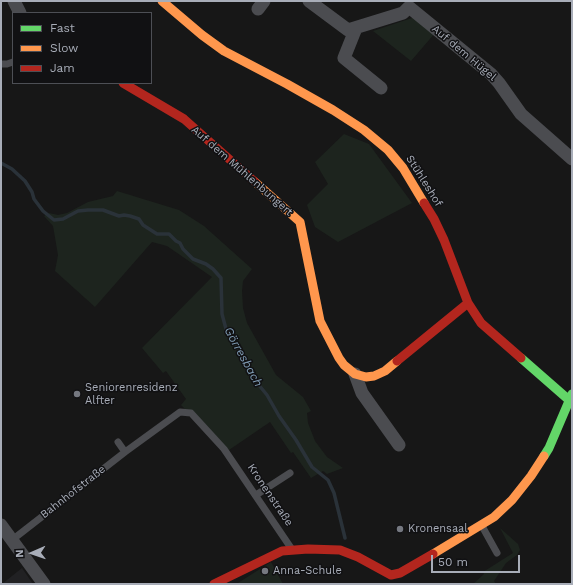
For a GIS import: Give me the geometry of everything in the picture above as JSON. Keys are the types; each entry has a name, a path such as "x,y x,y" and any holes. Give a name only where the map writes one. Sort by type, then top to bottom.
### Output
{"street":[{"path":"14,1 20,12"},
{"name":"Stühleshof","path":"162,1 202,35 224,51 338,113 364,130 388,150 403,168 434,219 444,240 468,303 481,323 571,401"},
{"path":"309,1 348,30 356,28"},
{"name":"Auf dem Hügel","path":"356,28 403,13 409,7 491,74 520,114 572,159"},
{"path":"356,28 344,58 381,88"},
{"name":"Auf dem Mühlenbungert","path":"125,84 184,119 300,222 320,322 339,358 344,365 356,374"},
{"path":"356,374 366,377 374,376 385,371 468,303"},
{"path":"356,374 362,393 399,445"},
{"path":"214,584 274,554 293,550 340,550 358,557 389,574 394,575 413,566 481,526 504,508 526,482 545,455 571,401"},
{"path":"558,428 563,426 572,428"},
{"path":"1,525 44,584"}],"lane":[{"path":"1,64 12,62"},
{"name":"Bahnhofstraße","path":"12,540 125,452 180,412 191,413 227,454"},
{"path":"118,442 125,452"},
{"name":"Kronenstraße","path":"227,454 293,550"},
{"path":"256,495 290,473"},
{"path":"481,526 497,553"}],"shaded area":[{"path":"415,17 435,33 411,61 373,31"},
{"path":"344,134 369,144 412,203 338,242 315,227 307,205 328,184 315,162"},
{"path":"117,191 179,210 204,226 252,269 243,281 242,291 243,308 247,323 276,375 303,397 311,411 307,413 308,423 315,441 327,457 343,468 327,474 323,471 311,478 293,452 291,453 270,422 229,450 193,411 185,409 181,405 186,399 166,371 163,373 142,348 212,277 167,246 152,242 95,307 55,271 58,255 53,226 44,216 49,213 58,215 67,213 88,202 113,196"},
{"path":"500,528 518,544 520,550 517,555 506,563 494,581 496,584 473,584 484,574 483,572 513,553"},
{"name":"Anna-Schule","path":"271,562 283,584 236,584 238,583"},
{"path":"22,568 33,584 2,584"}],"waterway":[{"name":"Görresbach","path":"1,163 12,169 25,181 32,192 34,199 43,211 54,220 63,219 78,211 88,210 103,210 119,216 130,216 139,219 143,225 157,234 169,234 180,243 183,249 193,259 206,264 213,269 221,278 222,314 226,329 258,384 267,395 312,467 328,480 334,493 345,538"}],"traffic: fast":[{"path":"521,358 569,400"},
{"path":"544,456 549,448 572,394"}],"traffic: slow":[{"path":"162,1 202,35 224,51 287,84 333,110 364,130 388,150 403,168 424,203"},
{"path":"255,182 300,222 320,321 344,365 355,374 366,377 374,376 385,371 397,361"},
{"path":"433,554 494,517 512,500 531,476 544,456"}],"traffic: jam":[{"path":"125,84 184,119 255,182"},
{"path":"424,203 444,240 468,303 481,323 521,358"},
{"path":"397,361 468,303"},
{"path":"214,584 282,551 308,549 340,550 358,557 391,575 400,573 433,554"}],"place":[{"name":"Seniorenresidenz Alfter","path":"77,394"},
{"name":"Kronensaal","path":"400,529"},
{"name":"Anna-Schule","path":"265,571"}]}
